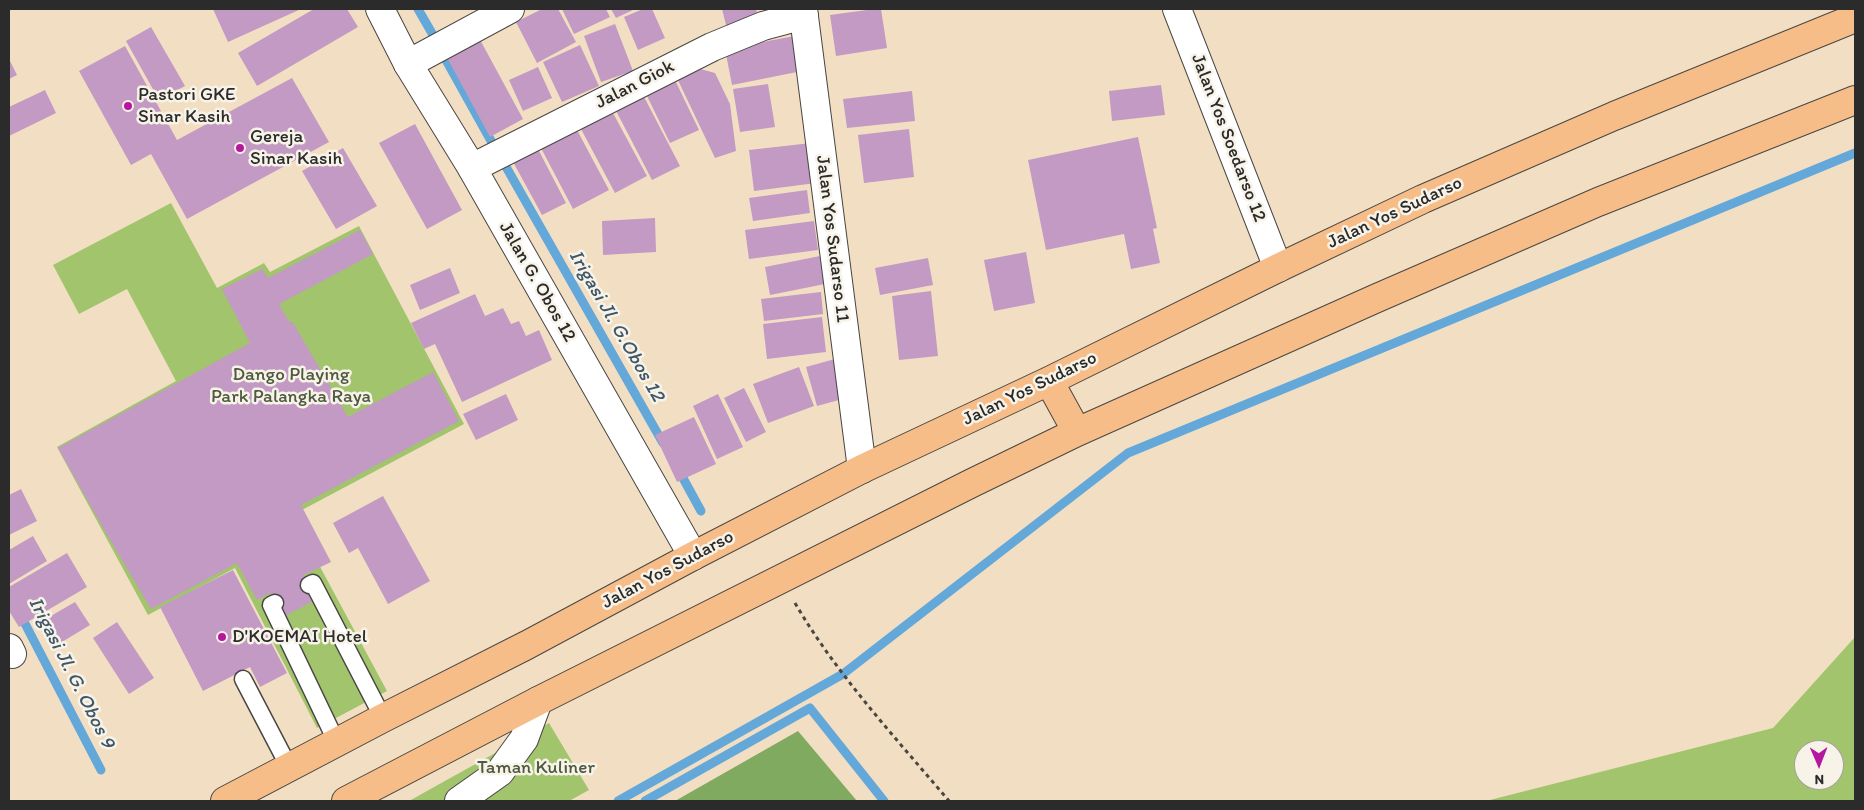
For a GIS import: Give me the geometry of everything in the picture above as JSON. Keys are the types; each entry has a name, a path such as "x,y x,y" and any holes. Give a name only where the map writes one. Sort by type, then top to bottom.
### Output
{"main road":[{"name":"Jalan Yos Sudarso","path":"224,801 862,470 1278,268 1432,195 1850,16"},
{"path":"356,799 538,701 1077,432 1598,202 1855,100"},
{"path":"1048,381 1077,432"}],"street":[{"name":"Jalan G. Obos 12","path":"380,9 408,64 472,168 693,556"},
{"path":"408,64 510,9"},
{"name":"Jalan Yos Soedarso 12","path":"1177,9 1278,268"},
{"name":"Jalan Giok","path":"472,168 712,47 803,12"},
{"name":"Jalan Yos Sudarso 11","path":"803,12 862,470"},
{"path":"459,801 500,772 524,739 538,701"}],"lane":[{"path":"309,586 313,583 383,718"},
{"path":"275,603 271,605 337,743"},
{"path":"243,679 289,767"}],"path":[{"path":"812,631 843,674 949,801"}],"green space":[{"name":"Dango Playing Park Palangka Raya","path":"171,203 217,288 264,263 270,272 359,226 464,424 300,511 318,563 387,691 317,728 235,568 148,615 57,447 176,381 127,289 79,314 53,265"},
{"path":"1855,637 1855,801 1486,801 1773,728"},
{"name":"Taman Kuliner","path":"549,723 589,790 569,801 409,801"},
{"path":"798,731 857,801 675,801"}],"building":[{"path":"213,9 301,9 228,42"},
{"path":"314,9 347,9 358,27 257,86 238,53"},
{"path":"542,9 558,9 576,42 537,63 516,22"},
{"path":"562,9 606,9 610,17 574,34"},
{"path":"611,9 635,9 616,18"},
{"path":"643,9 652,9 665,38 638,50 624,17"},
{"path":"722,9 756,9 759,20 727,29"},
{"path":"881,9 887,48 836,56 830,15"},
{"path":"615,24 633,71 601,82 584,36"},
{"path":"151,27 185,86 159,100 126,41"},
{"path":"800,35 807,70 732,85 725,49"},
{"path":"478,36 523,119 490,137 445,54"},
{"path":"580,45 599,86 562,102 543,62"},
{"name":"Gereja Sinar Kasih","path":"125,46 177,140 292,78 329,142 187,219 151,154 131,165 79,71"},
{"path":"9,59 17,75 9,79"},
{"path":"538,67 552,98 523,111 509,80"},
{"path":"693,67 715,73 730,104 736,151 715,158 676,76"},
{"path":"675,80 699,130 670,143 646,94"},
{"path":"768,84 775,127 740,132 733,89"},
{"path":"1161,85 1165,115 1112,121 1109,91"},
{"path":"45,90 56,113 9,136 9,107"},
{"path":"641,91 680,166 652,180 613,105"},
{"path":"912,91 915,121 847,128 843,99"},
{"path":"613,113 647,176 615,193 581,129"},
{"path":"415,124 462,210 427,229 379,143"},
{"path":"909,129 914,177 864,183 858,135"},
{"path":"577,130 609,190 573,209 541,148"},
{"path":"1138,137 1157,228 1153,229 1160,263 1131,269 1124,234 1046,250 1028,160"},
{"path":"811,143 816,183 754,191 749,150"},
{"path":"537,147 566,203 542,215 512,160"},
{"path":"343,148 377,206 336,229 302,171"},
{"path":"807,190 810,213 753,221 749,198"},
{"path":"655,218 656,252 603,255 602,221"},
{"path":"814,221 818,250 749,259 745,230"},
{"path":"360,230 373,254 279,304 289,322 292,321 348,417 433,372 459,421 301,505 331,562 304,575 317,599 283,617 270,593 257,600 237,563 151,609 58,448 250,343 222,289 262,269 268,278"},
{"path":"1026,252 1035,303 994,311 984,260"},
{"path":"820,256 825,284 770,295 765,267"},
{"path":"928,258 933,285 880,295 875,268"},
{"path":"450,268 460,293 420,310 410,285"},
{"path":"931,291 938,356 899,360 892,296"},
{"path":"821,292 823,314 764,321 761,299"},
{"path":"475,294 485,316 503,308 511,324 519,321 526,336 539,330 552,360 462,402 435,344 424,349 411,323"},
{"path":"822,317 826,352 767,359 763,324"},
{"path":"835,359 846,398 817,406 806,367"},
{"path":"799,367 814,406 768,423 753,384"},
{"path":"744,388 766,432 746,442 724,398"},
{"path":"506,394 518,420 476,440 463,414"},
{"path":"718,394 743,447 717,459 693,406"},
{"path":"694,417 716,464 677,482 655,435"},
{"path":"21,489 37,521 9,535 9,495"},
{"path":"383,496 430,581 388,604 358,548 349,553 333,523"},
{"path":"33,536 47,561 9,584 9,550"},
{"path":"67,553 87,587 19,627 9,611 9,587"},
{"name":"D'KOEMAI Hotel","path":"233,570 287,673 260,687 250,667 203,691 160,607"},
{"path":"75,602 90,625 52,648 37,624"},
{"path":"117,622 154,678 129,694 93,638"}],"waterway":[{"name":"Irigasi Jl. G.Obos 12","path":"418,9 433,35"},
{"name":"Irigasi Jl. G.Obos 12","path":"441,51 495,148"},
{"path":"618,801 843,674 1128,453 1855,153"},
{"name":"Irigasi Jl. G.Obos 12","path":"501,158 663,443"},
{"name":"Irigasi Jl. G.Obos 12","path":"678,469 701,511"},
{"name":"Irigasi Jl. G. Obos 9","path":"20,614 101,770"},
{"path":"645,801 810,708 884,801"}],"place":[{"name":"Pastori GKE Sinar Kasih","path":"128,106"},
{"name":"Gereja Sinar Kasih","path":"240,148"},
{"name":"D'KOEMAI Hotel","path":"222,637"}]}
